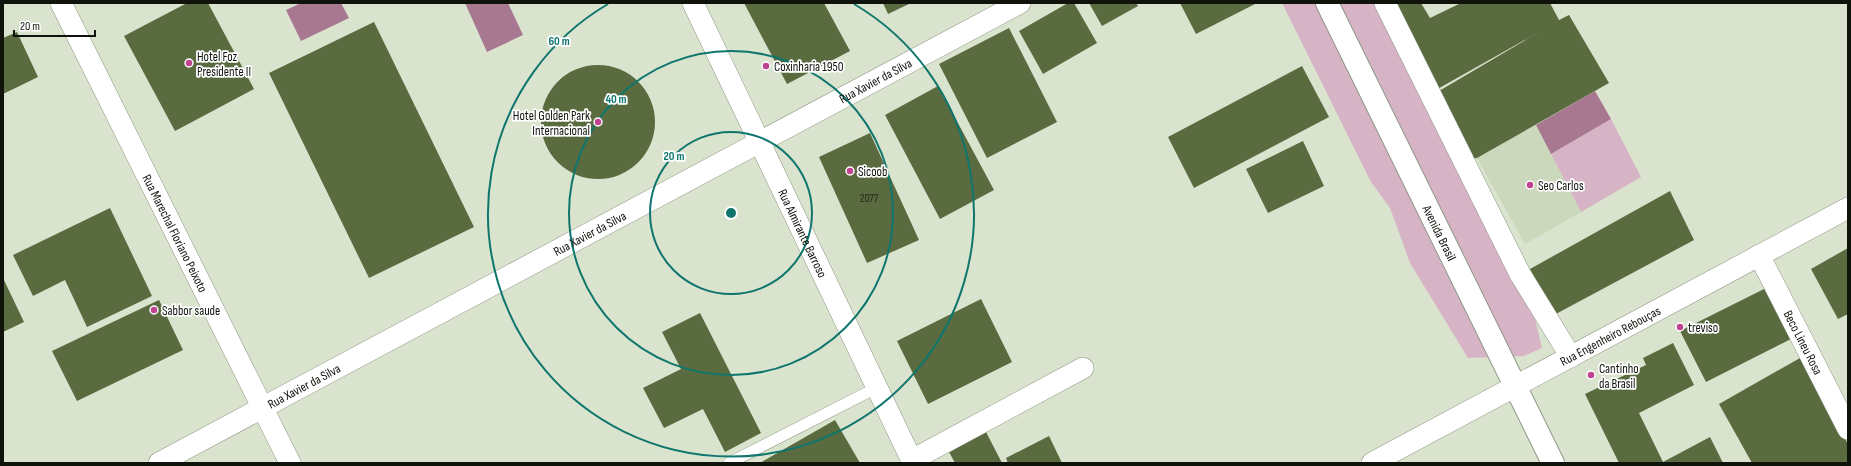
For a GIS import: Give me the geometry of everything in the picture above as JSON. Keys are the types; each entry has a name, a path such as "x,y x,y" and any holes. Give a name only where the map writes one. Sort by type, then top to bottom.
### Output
{"street":[{"name":"Rua Marechal Floriano Peixoto","path":"62,3 290,463"},
{"name":"Rua Almirante Barroso","path":"693,3 912,461"},
{"name":"Rua Xavier da Silva","path":"159,463 263,409 1020,3"},
{"name":"Avenida Brasil","path":"1327,3 1553,463"},
{"path":"1385,3 1520,274 1571,357"},
{"name":"Rua Engenheiro Rebouças","path":"1372,463 1848,208"},
{"name":"Beco Lineu Rosa","path":"1759,255 1848,429"},
{"path":"912,461 1083,368"}],"lane":[{"path":"729,463 876,388"}],"shaded area":[{"path":"301,3 341,3 349,18 301,41 286,10"},
{"path":"465,3 508,3 523,35 487,52"},
{"path":"1282,3 1385,3 1533,310 1542,348 1524,356 1468,358 1410,263 1390,208 1371,182"},
{"path":"1595,91 1611,119 1551,154 1536,125"},
{"path":"1611,119 1641,177 1581,212 1551,154"},
{"name":"Seo Carlos","path":"1536,125 1581,212 1525,244 1477,158"}],"building":[{"name":"Hotel Foz Presidente II","path":"187,3 208,3 254,89 175,131 124,36"},
{"path":"744,3 824,3 850,51 787,84"},
{"path":"883,3 911,3 888,14"},
{"path":"1068,3 1074,3 1097,43 1043,74 1019,31"},
{"path":"1089,3 1136,3 1138,6 1102,26"},
{"path":"1180,3 1257,3 1196,34"},
{"path":"1391,3 1421,3 1430,18 1461,3 1550,3 1559,20 1569,15 1609,83 1477,158 1465,159 1434,94 1539,32 1434,91"},
{"path":"374,22 474,227 369,278 269,73"},
{"path":"1009,28 1057,122 987,158 939,64"},
{"path":"17,32 38,77 3,94 3,38"},
{"name":"Hotel Golden Park Internacional","path":"598,65 609,66 620,70 630,75 638,82 645,90 650,100 654,111 654,133 650,144 645,154 638,162 630,169 620,174 609,178 598,179 587,178 576,174 566,169 558,162 551,154 546,144 542,133 541,122 542,111 546,100 551,90 558,82 566,75 576,70 587,66"},
{"path":"1302,66 1329,117 1194,188 1168,137"},
{"path":"938,86 994,190 940,219 885,115"},
{"path":"870,133 919,240 867,263 819,157"},
{"path":"1303,141 1324,186 1268,213 1246,169"},
{"path":"1670,191 1694,240 1554,315 1530,269"},
{"path":"110,208 152,296 87,327 65,280 33,296 13,255"},
{"path":"1848,248 1848,314 1838,319 1811,269"},
{"path":"3,278 24,322 3,332"},
{"path":"1770,286 1795,337 1706,382 1680,331"},
{"path":"981,299 1012,362 928,404 897,341"},
{"path":"159,300 183,350 77,401 52,351"},
{"path":"700,313 761,433 725,452 703,409 664,428 643,388 681,369 662,332"},
{"path":"1673,343 1694,385 1639,413 1663,462 1710,437 1723,463 1619,463 1585,394 1646,365 1643,358"},
{"path":"1800,358 1848,444 1848,463 1752,463 1719,404"},
{"path":"835,420 860,463 760,463"},
{"path":"985,430 1002,463 955,463 948,450"},
{"path":"1049,436 1062,463 1008,463 1006,458"}],"place":[{"name":"Hotel Foz Presidente II","path":"189,63"},
{"name":"Coxinharia 1950","path":"766,66"},
{"name":"Hotel Golden Park Internacional","path":"598,122"},
{"name":"Sicoob","path":"850,171"},
{"name":"Seo Carlos","path":"1530,185"},
{"name":"Sabbor saude","path":"154,310"},
{"name":"treviso","path":"1680,327"},
{"name":"Cantinho da Brasil","path":"1591,375"}]}
